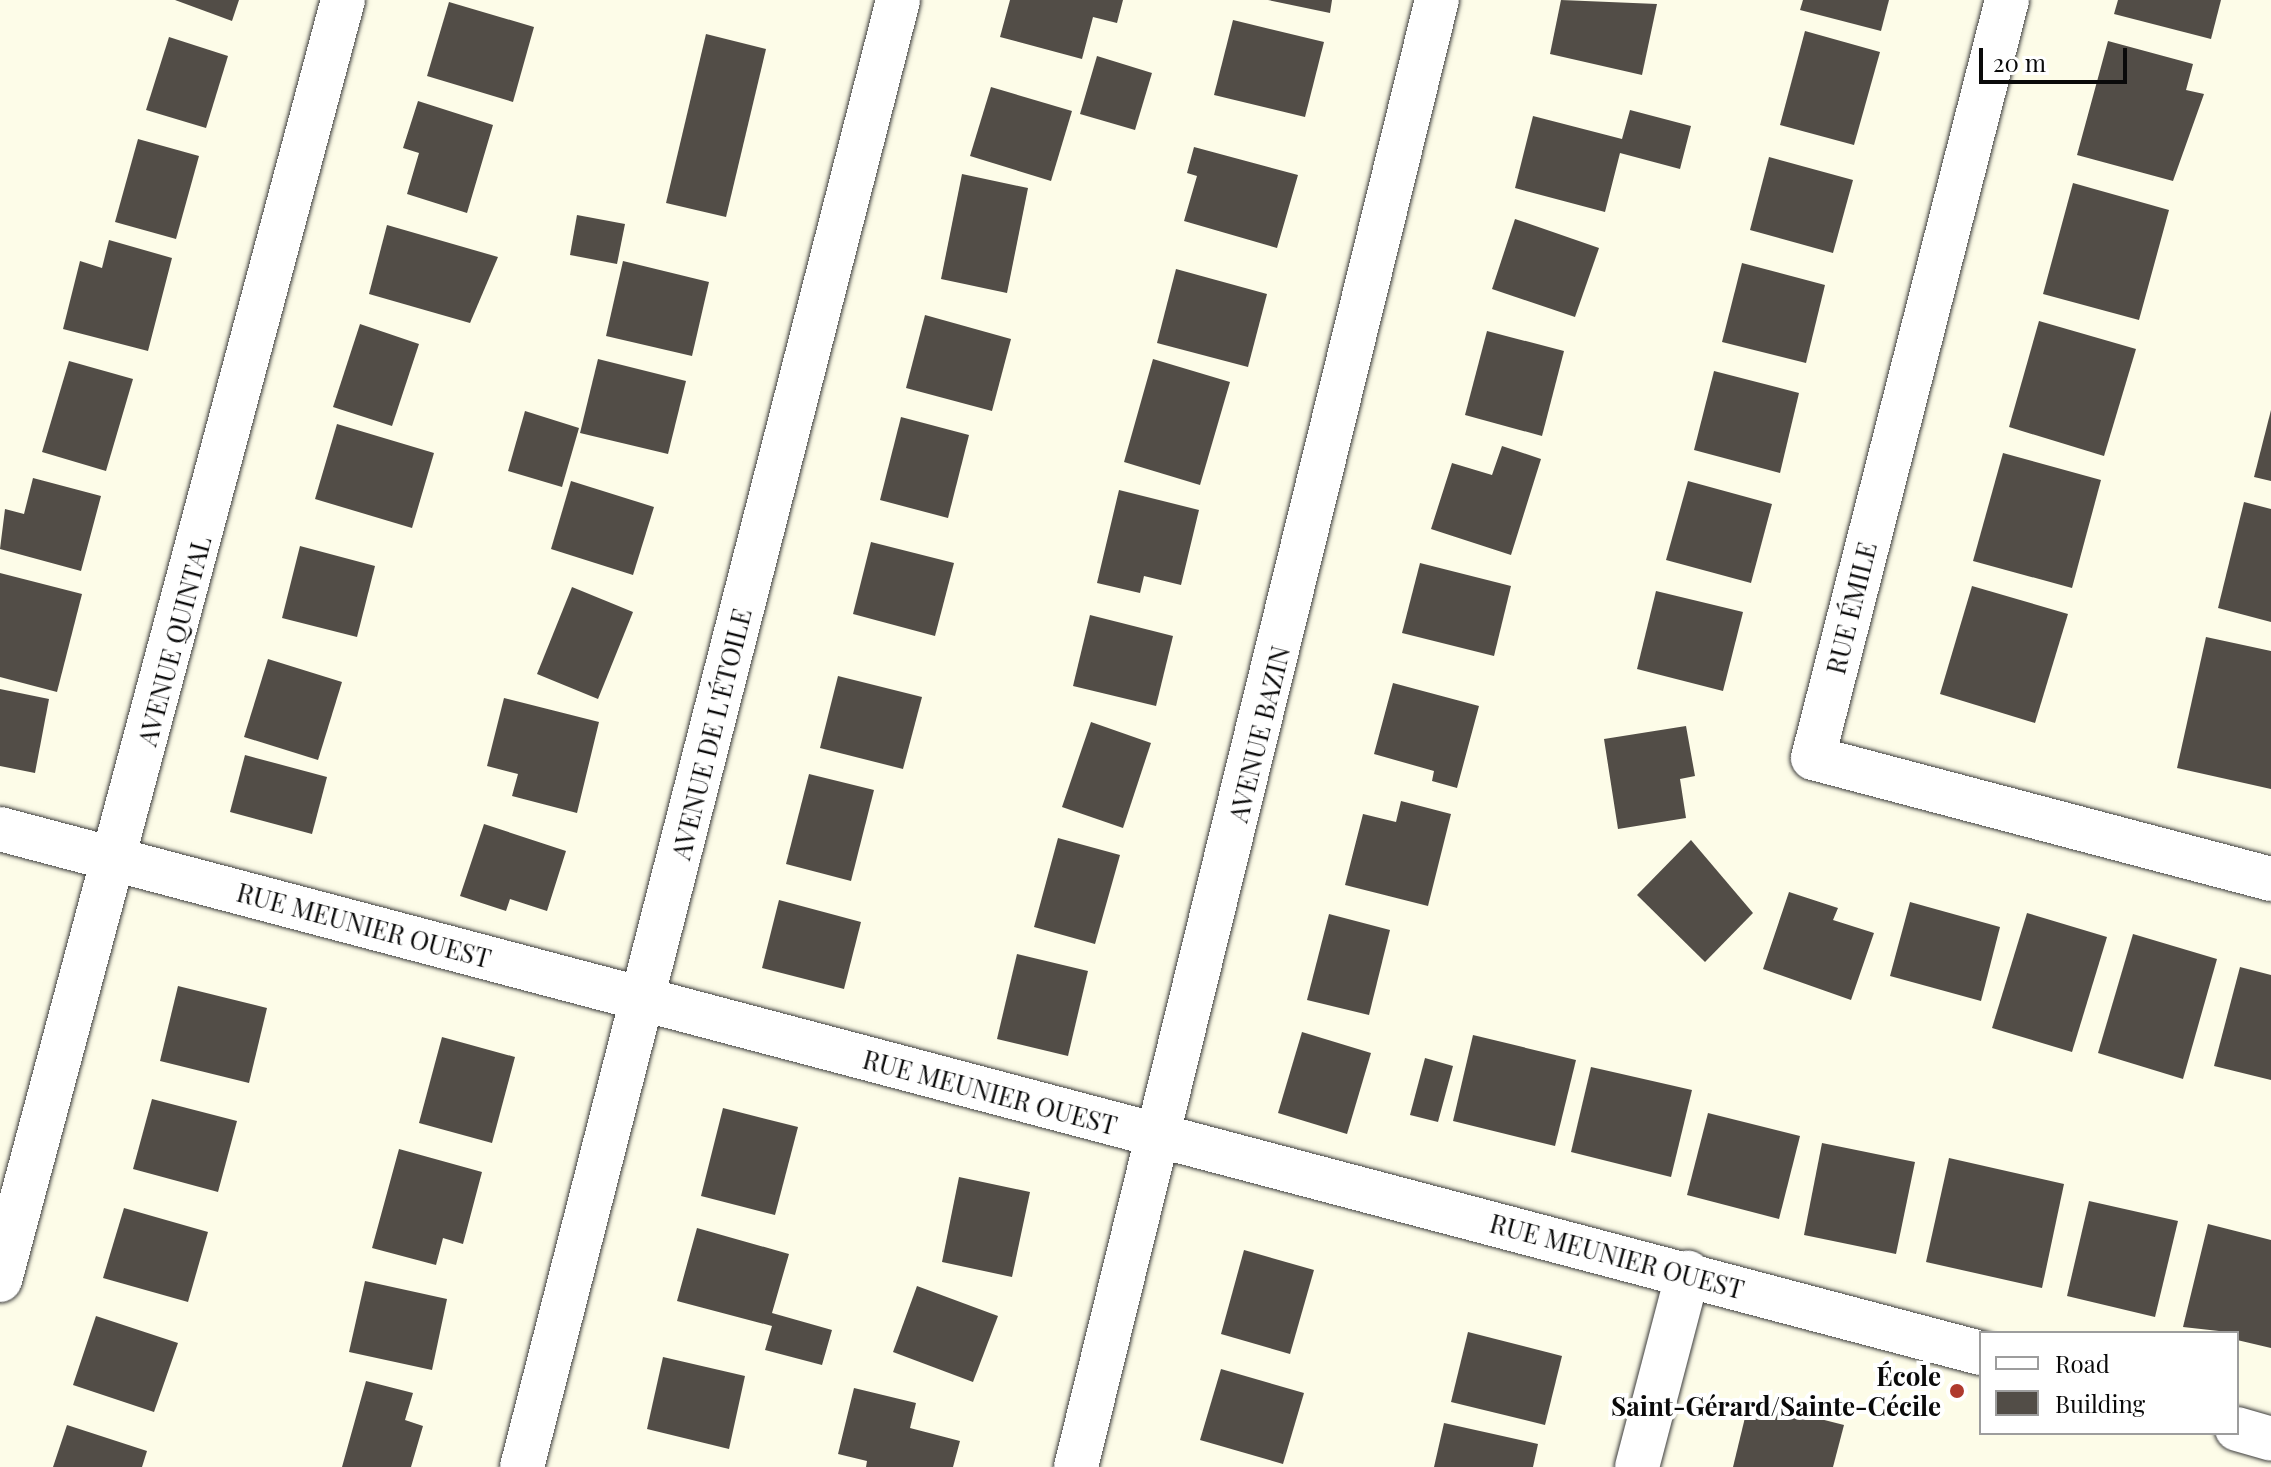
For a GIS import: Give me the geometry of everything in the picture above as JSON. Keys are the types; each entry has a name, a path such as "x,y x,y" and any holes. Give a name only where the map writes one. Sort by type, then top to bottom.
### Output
{"street":[{"name":"AVENUE QUINTAL","path":"0,1280 343,0"},
{"name":"AVENUE DE L'ÉTOILE","path":"522,1467 898,0"},
{"name":"AVENUE BAZIN","path":"1076,1467 1162,1138 1437,0"},
{"name":"RUE ÉMILE","path":"2007,0 1813,758 2271,879"},
{"name":"RUE MEUNIER OUEST","path":"0,829 1162,1138 1688,1273 1979,1352"},
{"path":"1637,1467 1688,1273"},
{"path":"2239,1430 2271,1439"}],"building":[{"path":"175,0 239,0 232,21"},
{"path":"1010,0 1123,0 1117,23 1093,17 1082,59 1000,37"},
{"path":"1268,0 1332,0 1330,13"},
{"path":"1561,0 1657,4 1642,75 1550,54"},
{"path":"1803,0 1889,0 1881,31 1800,10"},
{"path":"2118,0 2221,0 2211,39 2114,14"},
{"path":"449,2 534,27 513,102 427,76"},
{"path":"1233,20 1324,42 1305,117 1214,95"},
{"path":"1805,31 1880,52 1854,145 1780,125"},
{"path":"706,34 766,49 726,217 666,203"},
{"path":"169,37 228,56 206,128 146,110"},
{"path":"2108,41 2193,64 2186,90 2204,94 2173,181 2077,155"},
{"path":"1097,56 1152,73 1135,130 1080,114"},
{"path":"991,87 1072,111 1051,181 970,156"},
{"path":"418,101 493,125 467,213 407,194 419,153 403,148"},
{"path":"1630,110 1691,126 1680,169 1620,153 1605,212 1515,188 1533,116 1622,139"},
{"path":"138,139 199,156 176,239 115,222"},
{"path":"1194,147 1298,175 1277,248 1184,221 1197,176 1187,173"},
{"path":"1769,157 1853,180 1833,253 1750,230"},
{"path":"962,174 1028,188 1007,293 941,279"},
{"path":"2073,183 2169,210 2139,320 2043,294"},
{"path":"577,215 625,224 617,264 570,255"},
{"path":"1515,219 1599,248 1575,317 1492,289"},
{"path":"387,225 498,257 470,323 369,294"},
{"path":"109,240 172,258 148,351 63,329 80,261 102,268"},
{"path":"623,261 709,282 692,356 606,336"},
{"path":"1742,263 1825,285 1806,363 1722,342"},
{"path":"1176,269 1267,294 1248,367 1157,343"},
{"path":"925,315 1011,339 992,411 906,388"},
{"path":"2039,321 2136,349 2104,456 2009,427"},
{"path":"360,324 419,344 392,426 333,407"},
{"path":"1487,331 1564,351 1542,436 1465,415"},
{"path":"598,359 686,381 668,454 580,433"},
{"path":"1153,359 1230,382 1200,485 1124,462"},
{"path":"69,361 133,379 106,471 42,452"},
{"path":"1714,371 1799,393 1780,473 1694,450"},
{"path":"2271,410 2271,481 2254,477"},
{"path":"525,411 579,428 562,487 508,471"},
{"path":"901,417 969,435 948,518 880,500"},
{"path":"337,424 434,453 412,528 315,499"},
{"path":"1502,446 1541,459 1511,555 1431,529 1452,463 1492,475"},
{"path":"2003,453 2101,480 2072,588 1973,561"},
{"path":"33,478 101,496 81,571 0,549 5,509 24,514"},
{"path":"571,481 654,507 633,575 551,549"},
{"path":"1688,481 1772,504 1751,583 1666,560"},
{"path":"1119,490 1199,510 1181,585 1144,576 1140,593 1097,583"},
{"path":"2244,502 2271,509 2271,622 2218,608"},
{"path":"871,542 954,563 935,636 853,614"},
{"path":"300,546 375,566 357,637 282,618"},
{"path":"1420,563 1511,586 1494,656 1402,633"},
{"path":"0,573 82,594 57,692 0,677"},
{"path":"1972,586 2068,614 2035,723 1940,694"},
{"path":"572,587 633,612 598,699 537,674"},
{"path":"1656,591 1743,612 1723,691 1637,669"},
{"path":"1090,615 1173,636 1156,706 1073,686"},
{"path":"2206,637 2271,651 2271,789 2177,768"},
{"path":"268,659 342,682 318,760 244,737"},
{"path":"838,676 922,697 903,769 820,748"},
{"path":"1393,683 1479,706 1457,788 1432,781 1434,771 1374,754"},
{"path":"0,689 49,699 35,773 0,766"},
{"path":"504,698 599,722 577,813 512,796 518,774 487,766"},
{"path":"1091,722 1151,743 1123,828 1062,807"},
{"path":"1686,726 1695,776 1680,779 1686,818 1618,829 1604,739"},
{"path":"245,755 327,777 312,834 230,812"},
{"path":"809,774 874,790 851,881 786,864"},
{"path":"1401,801 1451,814 1428,906 1345,885 1363,814 1396,822"},
{"path":"484,824 566,851 547,911 510,899 506,911 460,896"},
{"path":"1058,838 1120,855 1095,944 1034,927"},
{"path":"1691,840 1753,913 1705,962 1637,895"},
{"path":"1789,892 1838,908 1833,920 1874,933 1851,1000 1763,969"},
{"path":"779,900 861,922 844,989 762,968"},
{"path":"1910,902 2000,927 1981,1001 1890,976"},
{"path":"2027,913 2107,937 2072,1052 1992,1028"},
{"path":"1329,914 1390,930 1369,1015 1307,1000"},
{"path":"2133,934 2217,959 2183,1079 2098,1053"},
{"path":"1017,954 1088,971 1068,1056 997,1039"},
{"path":"2240,967 2271,975 2271,1080 2214,1066"},
{"path":"178,986 267,1008 249,1083 160,1061"},
{"path":"1302,1032 1371,1053 1347,1134 1278,1113"},
{"path":"1473,1035 1576,1060 1555,1146 1453,1121"},
{"path":"442,1037 515,1057 492,1143 419,1123"},
{"path":"1425,1058 1453,1066 1438,1122 1410,1115"},
{"path":"1591,1067 1692,1090 1671,1177 1571,1152"},
{"path":"152,1099 237,1121 218,1192 133,1169"},
{"path":"723,1108 798,1127 775,1215 701,1196"},
{"path":"1708,1113 1800,1136 1779,1219 1687,1195"},
{"path":"1822,1143 1915,1162 1896,1254 1804,1235"},
{"path":"399,1149 482,1172 463,1244 443,1238 436,1265 372,1248"},
{"path":"1949,1158 2064,1184 2042,1288 1926,1262"},
{"path":"959,1177 1030,1192 1012,1277 942,1262"},
{"path":"2089,1201 2178,1221 2155,1317 2067,1296"},
{"path":"124,1208 208,1232 188,1302 103,1278"},
{"path":"2208,1224 2271,1240 2271,1348 2239,1340 2239,1331 2183,1327"},
{"path":"697,1228 789,1254 772,1313 832,1330 822,1365 765,1350 772,1326 677,1301"},
{"path":"1244,1250 1314,1270 1290,1354 1221,1334"},
{"path":"365,1281 447,1299 432,1370 349,1352"},
{"path":"917,1286 998,1316 973,1382 893,1352"},
{"path":"96,1316 178,1343 154,1412 73,1385"},
{"path":"1468,1332 1562,1356 1545,1425 1451,1402"},
{"path":"663,1357 745,1376 729,1449 647,1429"},
{"path":"1221,1369 1304,1393 1283,1464 1200,1440"},
{"path":"366,1381 413,1393 405,1420 423,1426 411,1467 342,1467"},
{"path":"854,1388 916,1403 910,1428 960,1441 953,1467 866,1467 867,1461 838,1454"},
{"path":"1749,1401 1844,1425 1833,1467 1733,1467"},
{"path":"1444,1423 1538,1444 1533,1467 1434,1467"},
{"path":"67,1425 147,1451 142,1467 53,1467"}],"place":[{"name":"École Saint-Gérard/Sainte-Cécile","path":"1957,1391"}]}
